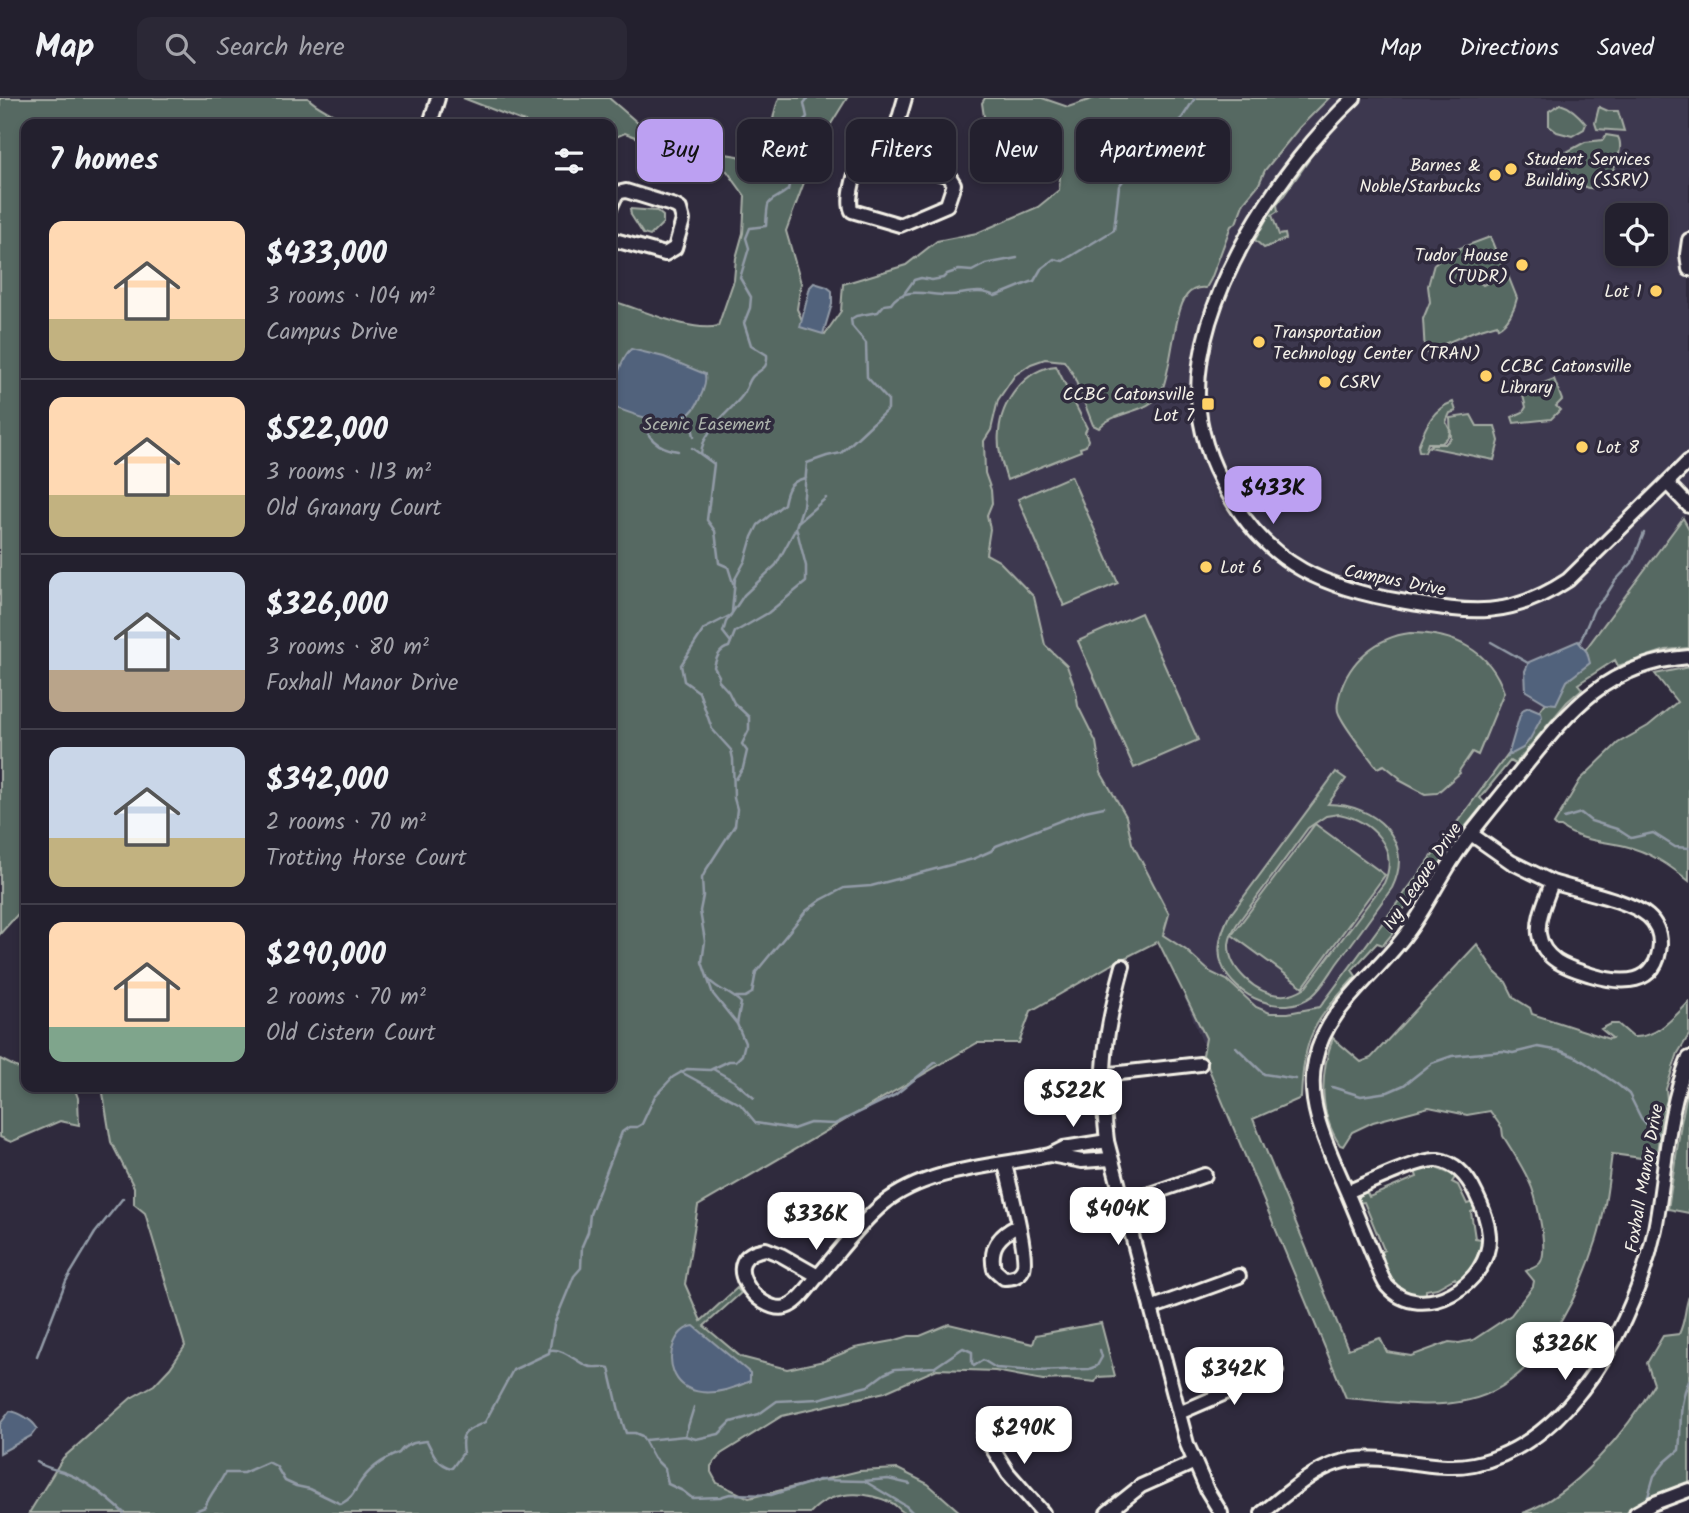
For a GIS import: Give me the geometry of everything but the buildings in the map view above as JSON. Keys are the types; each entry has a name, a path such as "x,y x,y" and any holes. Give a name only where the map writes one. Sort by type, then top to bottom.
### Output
{"street":[{"path":"432,119 438,98"},
{"path":"899,119 905,98"},
{"name":"Campus Drive","path":"1354,98 1309,145 1272,195 1237,257 1205,336 1198,393 1205,440 1220,480 1250,526 1286,559 1324,582 1352,592 1464,611 1507,609 1547,594 1568,580 1689,461"},
{"path":"867,152 888,156 949,176 954,184 947,205 900,225 852,211 849,200 861,157 867,152"},
{"path":"616,195 622,190 674,206 683,214 675,248 671,253 660,254 616,241"},
{"path":"1689,240 1689,269"},
{"path":"1667,483 1689,506"},
{"name":"Ivy League Drive","path":"1348,1192 1428,1160 1456,1167 1471,1184 1486,1220 1489,1235 1488,1247 1476,1273 1456,1292 1440,1298 1414,1302 1402,1298 1384,1283 1316,1114 1312,1082 1318,1048 1331,1020 1405,937 1471,834 1584,698 1631,671 1689,657"},
{"path":"1471,834 1518,867 1552,882 1628,905 1650,917 1657,926 1660,938 1659,951 1648,972 1638,979 1620,982 1557,962 1543,944 1539,927 1552,882"},
{"path":"1123,966 1107,1031 1102,1075 1107,1141 1187,1444 1220,1513"},
{"name":"Foxhall Manor Drive","path":"1262,1513 1335,1463 1374,1460 1449,1465 1472,1464 1496,1457 1533,1438 1567,1406 1610,1346 1643,1273 1655,1226 1677,1092 1689,1058"},
{"path":"1102,1075 1200,1064"},
{"path":"818,1276 766,1249 748,1256 741,1268 743,1281 748,1288 769,1305 783,1307 794,1302 818,1276 881,1205 906,1189 939,1176 1107,1141"},
{"path":"1050,1155 1082,1161 1111,1159"},
{"path":"1005,1164 1018,1226"},
{"path":"1124,1203 1205,1175"},
{"path":"1152,1308 1239,1276"},
{"path":"1179,1413 1276,1371"},
{"path":"984,1435 1008,1473 1043,1513"},
{"path":"1107,1513 1141,1486 1195,1462"},
{"path":"1643,1508 1689,1490"}],"shaded area":[{"path":"1220,98 1689,98 1689,510 1311,1018 1205,1049 1160,936 812,485 1131,182 1230,182 1230,119 1198,119"}],"green space":[{"path":"0,98 308,98 339,119 21,119 21,911 0,934"},
{"path":"463,98 609,98 637,122 637,138 625,133 616,137 616,119 517,119"},
{"path":"779,98 847,98 832,122 832,119 773,119"},
{"name":"Scenic Easement","path":"985,98 1042,98 1068,107 1095,98 1329,98 1299,128 1265,170 1259,184 1244,202 1236,223 1231,226 1206,288 1196,289 1187,295 1179,313 1165,380 1157,398 1141,408 1106,422 1099,428 1093,425 1073,374 1064,361 1045,359 1031,364 1015,375 998,400 991,430 984,441 985,473 992,503 987,515 990,529 986,554 999,561 1034,597 1045,645 1067,666 1078,706 1096,742 1101,773 1126,816 1132,843 1169,914 1163,935 1186,950 1210,972 1227,980 1256,1007 1270,1013 1288,1013 1320,1007 1683,518 1689,529 1689,648 1666,650 1618,666 1615,660 1578,684 1582,689 1567,702 1515,764 1510,761 1480,798 1485,803 1455,839 1416,903 1410,901 1389,928 1393,933 1383,945 1377,943 1352,970 1356,976 1330,1005 1314,1030 1305,1058 1301,1098 1253,1119 1348,1349 1380,1338 1387,1352 1411,1356 1449,1342 1473,1340 1511,1315 1533,1286 1534,1281 1526,1271 1539,1264 1542,1257 1543,1238 1537,1204 1526,1175 1503,1136 1502,1128 1490,1111 1467,1115 1429,1107 1373,1122 1352,1132 1343,1146 1340,1145 1328,1120 1323,1093 1333,1038 1361,1062 1371,1058 1477,944 1495,972 1506,982 1514,998 1530,1008 1532,1014 1609,1039 1612,1038 1601,1029 1611,1024 1618,1024 1633,1037 1657,1031 1689,1002 1689,1035 1678,1053 1666,1089 1667,1100 1656,1160 1612,1154 1600,1228 1579,1287 1551,1336 1515,1377 1493,1391 1454,1403 1408,1404 1346,1398 1203,1055 1206,1038 1158,941 1031,1011 1019,1043 977,1043 698,1206 685,1284 701,1321 737,1288 741,1293 704,1326 741,1357 787,1369 824,1361 855,1348 920,1336 949,1324 1033,1344 1036,1335 1101,1323 1115,1376 1098,1377 1095,1382 1043,1380 995,1371 937,1369 885,1392 782,1416 721,1454 711,1466 717,1483 749,1498 859,1471 898,1469 928,1484 961,1513 905,1513 881,1499 848,1494 818,1505 810,1513 29,1513 63,1458 131,1398 154,1385 185,1346 145,1213 134,1204 134,1187 111,1142 103,1092 616,1092 616,302 682,324 718,326 734,280 736,258 743,233 745,196 723,169 723,154 737,156 737,182 804,182 786,231 801,283 797,309 802,320 825,334 841,311 843,284 906,265 937,241 977,233 1038,207 1059,190 1060,182 1062,182 1062,119 987,119 984,117 982,103"},
{"path":"1560,104 1581,118 1586,124 1584,129 1572,136 1557,132 1549,126 1549,111"},
{"path":"1599,107 1618,111 1624,131 1597,129 1595,123"},
{"path":"1606,135 1618,137 1620,149 1613,170 1605,182 1593,188 1572,180 1560,167 1554,155 1560,149 1565,153 1585,142 1603,140"},
{"path":"1309,157 1277,205 1278,211 1272,215 1279,235 1285,234 1286,239 1264,248 1255,240 1272,209"},
{"path":"630,209 657,211 663,216 663,223 650,236 643,234"},
{"path":"1490,237 1502,266 1489,272 1488,269 1479,270 1479,279 1476,279 1483,285 1493,280 1493,272 1505,268 1517,298 1510,315 1498,328 1497,324 1474,331 1444,344 1445,347 1425,353 1423,319 1430,302 1428,286 1434,264 1447,253"},
{"path":"1056,366 1087,428 1086,446 1080,448 1081,451 1007,480 999,444 1004,409 1025,380 1045,368"},
{"path":"1554,379 1562,400 1556,406 1560,410 1551,419 1514,423 1512,417 1523,412 1526,407 1523,396 1536,386"},
{"path":"1453,402 1456,411 1450,413 1446,422 1450,430 1449,436 1442,443 1428,443 1425,452 1419,451 1418,446 1431,419 1440,409"},
{"path":"1471,415 1477,426 1495,426 1499,441 1494,460 1429,447 1432,444 1445,444 1451,438 1450,418"},
{"path":"1071,476 1118,583 1064,606 1018,499"},
{"path":"1141,613 1198,740 1134,768 1078,641"},
{"path":"1410,633 1441,636 1468,647 1489,665 1504,692 1478,755 1472,752 1460,773 1437,793 1425,794 1399,780 1400,778 1384,765 1377,768 1347,728 1338,710 1344,681 1357,661 1376,645 1398,635"},
{"path":"1689,667 1689,881 1651,855 1625,846 1584,838 1554,824 1580,780 1618,743 1648,726 1677,702 1655,674"},
{"path":"1336,772 1346,779 1328,804 1361,810 1386,828 1394,840 1399,855 1398,871 1392,888 1320,988 1300,1002 1287,1005 1261,1001 1248,995 1228,976 1222,965 1219,947 1228,918","holes":["1339,814 1362,823 1380,838 1388,858 1384,883 1306,987 1283,995 1262,990 1245,978 1233,962 1229,944 1234,929 1308,828 1326,816"]},
{"path":"1315,824 1385,875 1303,987 1232,935"},
{"path":"0,1059 21,1070 21,1092 76,1092 79,1125 60,1121 11,1142 0,1137"},
{"path":"1689,1083 1689,1213 1668,1209"},
{"path":"1436,1168 1456,1176 1452,1182 1458,1185 1467,1204 1473,1202 1476,1209 1471,1212 1475,1238 1482,1239 1472,1270 1459,1283 1455,1278 1437,1288 1426,1290 1426,1297 1407,1292 1394,1284 1378,1253 1384,1250 1364,1202 1357,1203 1357,1197 1366,1191 1369,1197 1417,1177 1415,1171"},
{"path":"1689,1296 1689,1487 1626,1513 1523,1513 1561,1492 1580,1476 1630,1421 1654,1384 1647,1363 1663,1336 1679,1334"}],"water":[{"path":"814,283 832,291 832,304 823,334 800,327 810,287"},
{"path":"631,349 664,357 705,374 703,391 692,411 683,418 660,421 616,408 616,380"},
{"path":"1578,641 1587,652 1590,663 1567,681 1556,704 1546,703 1526,691 1525,671 1529,662"},
{"path":"1529,707 1541,712 1542,717 1523,748 1508,756 1520,715"},
{"path":"694,1326 750,1373 750,1381 720,1391 697,1391 682,1384 674,1372 671,1357 674,1343 682,1332"},
{"path":"10,1411 25,1417 37,1428 31,1436 0,1453 0,1424"}],"waterway":[{"path":"701,454 711,430 742,396 751,378 764,368 766,363 767,355 751,345 744,323 751,297 740,278 749,248 746,238 750,228 766,226 770,202 788,190 795,157 788,130 791,124 801,123 807,117 804,103 808,98"},
{"path":"736,779 743,768 747,751 742,744 749,730 749,717 734,703 718,680 719,676 714,667 717,658 720,652 729,647 735,632 768,613 806,582 806,566 796,527 803,506 807,463 841,453 888,409 888,400 867,377 866,343 852,326 851,319 878,312 884,305 891,304 896,298 908,293 952,295 976,292 995,296 1034,281 1041,269 1054,259 1063,261 1114,230 1119,186 1145,152 1182,118 1195,98"},
{"path":"903,295 914,280 943,278 959,270 972,271 985,264 1017,258"},
{"path":"646,417 645,424 654,441 665,448 678,451"},
{"path":"692,427 694,436"},
{"path":"692,448 714,464 707,520 715,531 719,563 728,567 733,583"},
{"path":"732,612 735,579 745,561 758,525 784,504 793,483 806,478"},
{"path":"798,522 826,498"},
{"path":"730,641 723,632 726,622 744,595 776,565 796,528"},
{"path":"1580,642 1594,609 1632,563 1644,533"},
{"path":"190,1513 205,1507 225,1473 243,1473 268,1462 276,1466 285,1481 341,1504 352,1496 372,1469 411,1444 427,1441 439,1461 452,1468 463,1453 464,1435 485,1422 513,1370 549,1353 554,1324 574,1276 581,1268 582,1246 588,1232 590,1214 622,1132 642,1124 655,1096 673,1077 687,1069 710,1070 729,1061 736,1061 742,1055 745,1043 737,1024 713,994 702,962 705,941 700,911 702,878 735,825 737,809 734,798 733,759 731,750 712,729 699,692 684,681 681,665 704,629 731,615"},
{"path":"1491,642 1528,663"},
{"path":"736,997 745,997 752,993 756,972 806,911 844,888 871,886 973,859 996,846 1085,811 1104,807"},
{"path":"1564,818 1581,813 1591,821 1617,829 1631,838 1653,833 1675,847 1689,848"},
{"path":"709,980 741,1003 737,1024"},
{"path":"1236,1047 1264,1074 1296,1079"},
{"path":"1332,1087 1361,1096 1388,1092 1404,1085 1432,1063 1452,1056 1503,1051 1513,1053 1538,1047 1561,1051 1578,1058 1617,1084 1629,1094 1641,1118 1655,1134 1658,1133"},
{"path":"681,1072 740,1104 756,1123 793,1129 810,1123 835,1124 895,1095 936,1062"},
{"path":"713,1069 734,1081 754,1098"},
{"path":"37,1356 66,1281 95,1233 123,1198"},
{"path":"645,1440 685,1436 696,1439 719,1434 731,1422 759,1414 777,1401 818,1399 868,1386 895,1369 935,1367 963,1348 972,1352 974,1366 983,1360 996,1368 1034,1371 1089,1369 1097,1366 1102,1357 1100,1350"},
{"path":"550,1350 564,1353 587,1366 609,1368 626,1433 642,1436 654,1458 665,1469 668,1484 692,1498 730,1494 771,1495 819,1480 888,1479 910,1484"},
{"path":"1647,1500 1654,1476 1679,1450 1682,1406 1689,1380"},
{"path":"685,1436 694,1407"},
{"path":"37,1462 84,1482 124,1513"},
{"path":"866,1482 913,1513"}],"place":[{"name":"Student Services Building (SSRV)","path":"1511,169"},
{"name":"Barnes & Noble/Starbucks","path":"1495,175"},
{"name":"Tudor House (TUDR)","path":"1522,265"},
{"name":"Lot 1","path":"1656,291"},
{"name":"Transportation Technology Center (TRAN)","path":"1259,342"},
{"name":"CCBC Catonsville Library","path":"1486,376"},
{"name":"CSRV","path":"1325,382"},
{"name":"CCBC Catonsville Lot 7","path":"1208,404"},
{"name":"Lot 8","path":"1582,447"},
{"name":"Lot 6","path":"1206,567"}]}
